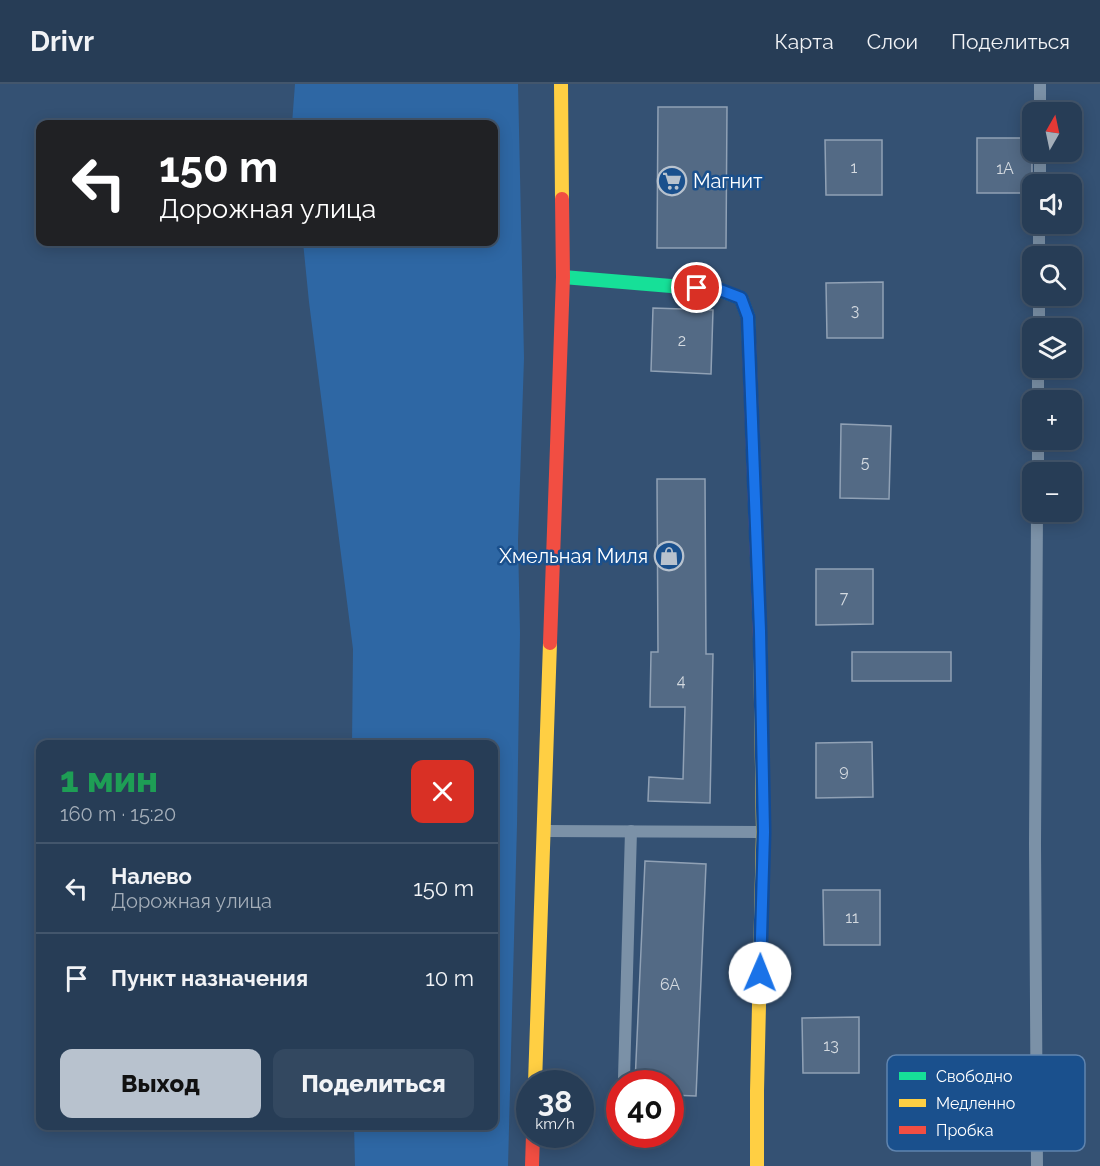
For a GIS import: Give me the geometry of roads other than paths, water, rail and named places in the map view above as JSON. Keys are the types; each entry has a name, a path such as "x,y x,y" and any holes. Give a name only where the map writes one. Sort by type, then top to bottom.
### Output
{"street":[{"path":"535,1070 563,277 561,84"},
{"path":"563,277 720,290 741,298 748,317 760,609 764,832 757,1166"},
{"path":"532,1166 533,1148"}],"lane":[{"path":"1040,84 1040,102"},
{"path":"1036,1055 1037,522"},
{"path":"543,831 764,832"},
{"path":"624,1070 630,831"},
{"path":"1037,1151 1037,1166"}],"place":[{"name":"Магнит","path":"672,181"},
{"name":"Хмельная Миля","path":"669,556"}]}
